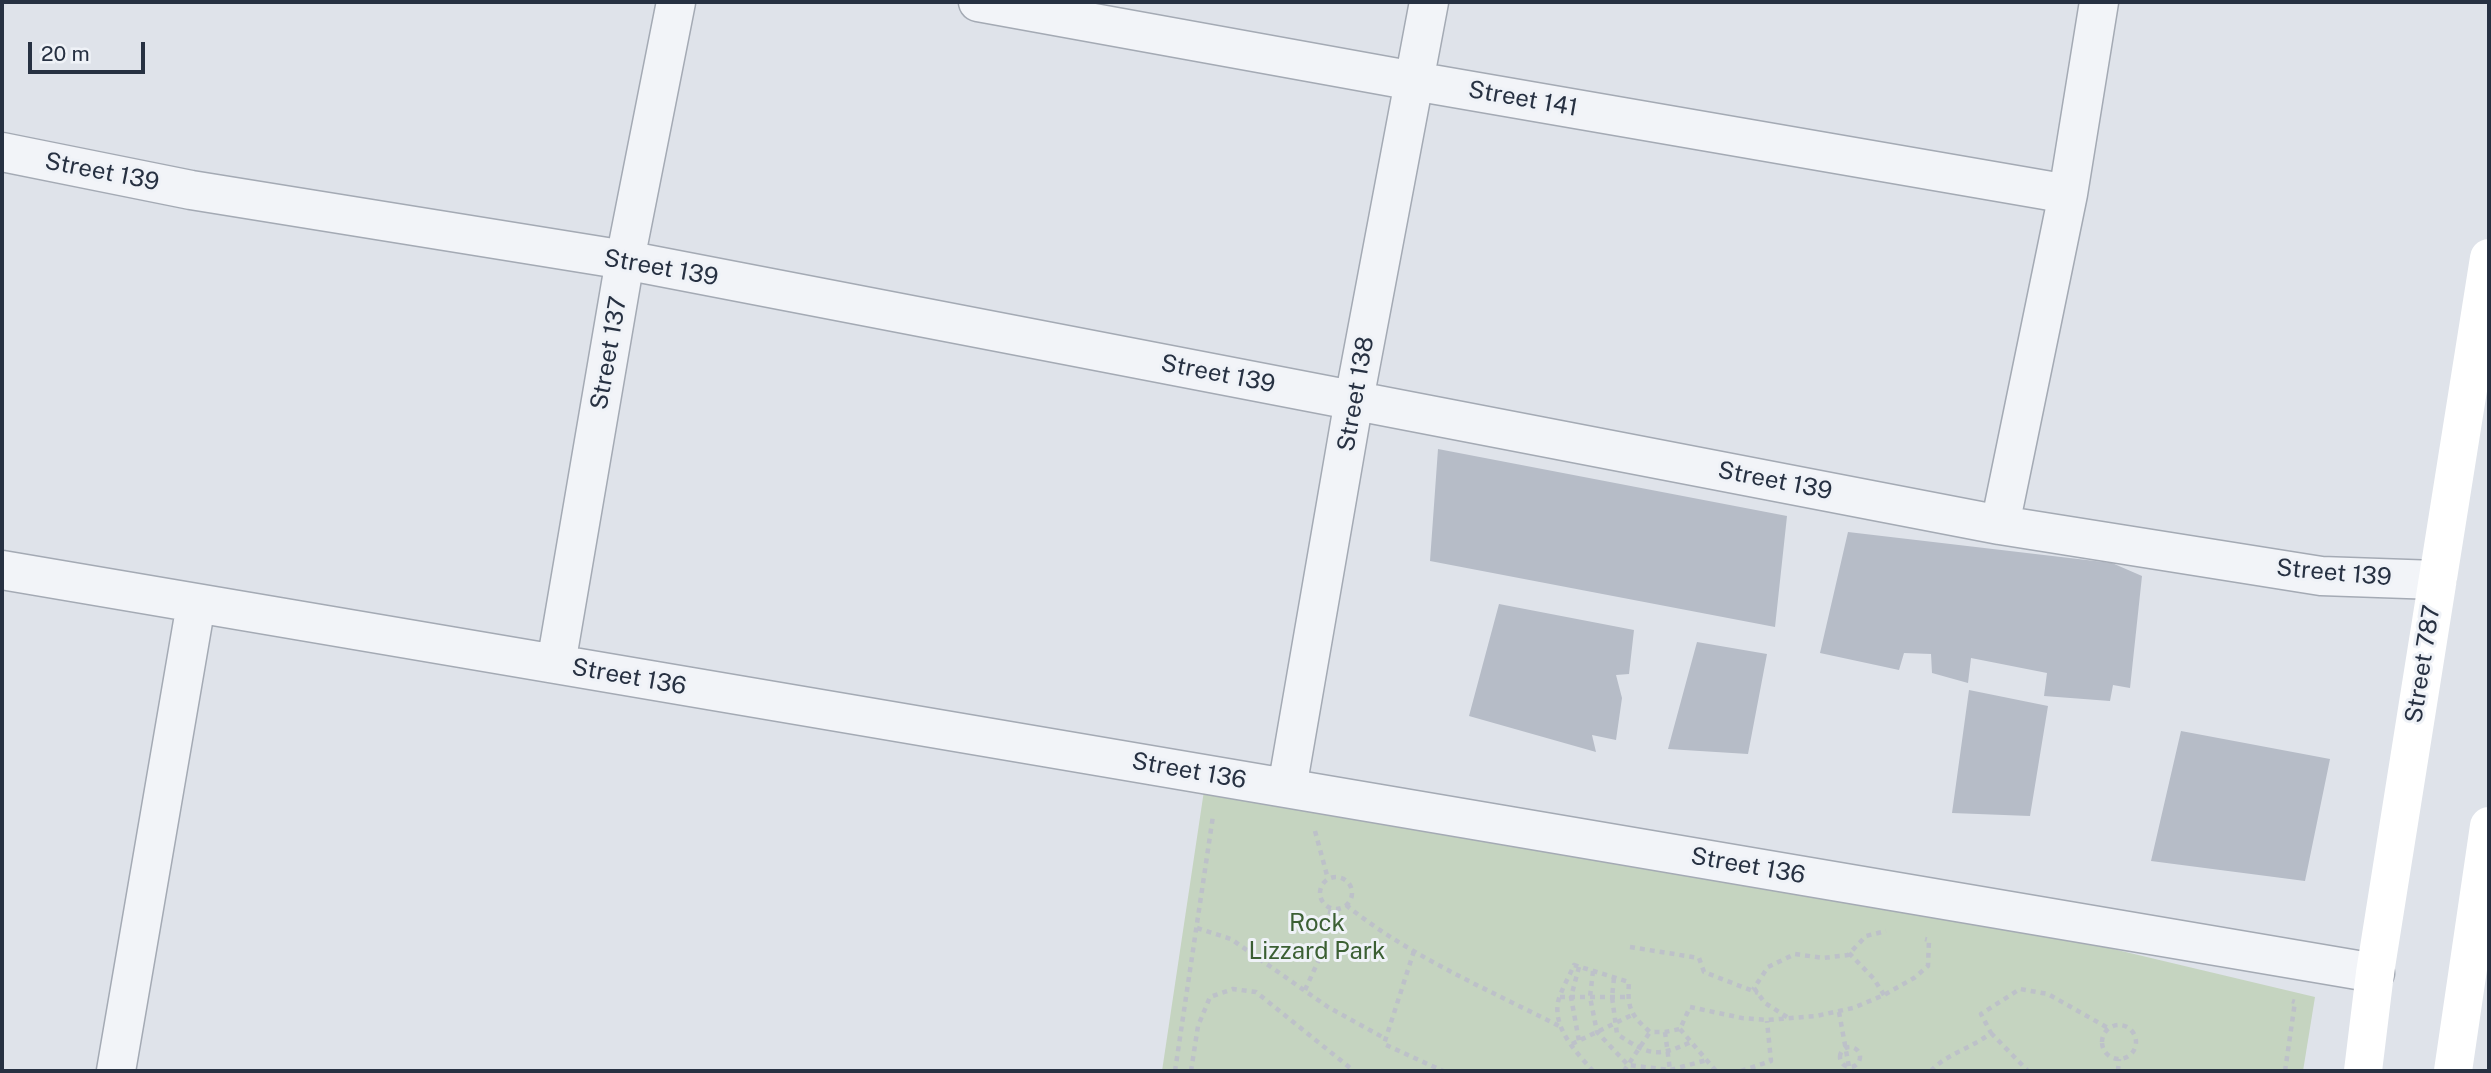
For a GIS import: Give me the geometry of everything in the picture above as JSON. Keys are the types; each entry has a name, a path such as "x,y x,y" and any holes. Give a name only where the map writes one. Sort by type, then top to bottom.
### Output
{"main road":[{"name":"Street 787","path":"2363,1071 2375,973 2489,258"},
{"path":"2453,1071 2489,826"}],"street":[{"name":"Street 137","path":"556,664 625,260 676,2"},
{"name":"Street 141","path":"978,2 2068,194"},
{"name":"Street 138","path":"1287,788 1354,400 1429,2"},
{"path":"2000,524 2068,194 2099,2"},
{"name":"Street 139","path":"2,152 191,190 625,260 2000,524 2321,576 2436,580"},
{"name":"Street 136","path":"2,570 2375,973"},
{"path":"116,1071 196,604"}],"path":[{"path":"1175,1071 1215,807"},
{"path":"1312,821 1328,879"},
{"path":"1338,877 1348,882 1352,896 1346,905 1331,908 1323,902 1321,887 1328,879 1338,877"},
{"path":"1346,905 1377,930 1559,1026 1593,1071"},
{"path":"1305,990 1321,955 1331,908"},
{"path":"1197,928 1231,939 1328,1007 1386,1038"},
{"path":"1787,1017 1765,1003 1754,988 1768,967 1795,954 1823,958 1849,953 1866,936 1894,929"},
{"path":"1680,1029 1690,1007 1742,1018 1767,1020 1815,1016 1853,1009 1914,978 1928,966 1929,940 1918,936"},
{"path":"1630,947 1699,958 1704,972 1759,993"},
{"path":"1414,951 1384,1044 1443,1071"},
{"path":"1849,953 1874,979 1884,995"},
{"path":"1559,1026 1558,1003 1574,965 1629,982 1628,998 1632,1015 1650,1032 1680,1029"},
{"path":"1579,967 1571,997 1579,1041"},
{"path":"1593,971 1590,997 1597,1032 1628,1065 1670,1071 1707,1060"},
{"path":"1614,978 1612,997 1617,1034 1647,1052 1668,1053 1691,1042"},
{"path":"1191,1071 1198,1026 1210,997 1233,989 1256,992 1354,1071"},
{"path":"2028,1071 1991,1033 1981,1014 2020,989 2048,994 2108,1028"},
{"path":"1560,998 1628,998"},
{"path":"1839,1012 1849,1067 1856,1065 1860,1057 1856,1049 1847,1048"},
{"path":"1572,1044 1632,1015"},
{"path":"1741,1071 1771,1061 1767,1020"},
{"path":"2119,1024 2136,1036 2137,1041 2133,1052 2125,1059 2119,1059 2108,1055 2102,1045 2104,1033 2108,1028 2119,1024"},
{"path":"1680,1029 1716,1071"},
{"path":"1624,1071 1650,1032"},
{"path":"1665,1032 1670,1071"},
{"path":"1931,1071 1937,1063 1979,1043 1991,1033"},
{"path":"2118,1071 2119,1059"}],"green space":[{"name":"Rock Lizzard Park","path":"1205,784 2071,939 2315,997 2303,1071 1162,1071"}],"building":[{"path":"1438,449 1787,516 1775,627 1430,561"},
{"path":"1848,532 2112,563 2142,576 2130,688 2113,685 2110,701 2044,696 2047,673 1971,658 1968,683 1932,673 1931,654 1904,653 1899,670 1820,653"},
{"path":"1499,604 1634,630 1629,674 1616,675 1622,698 1616,740 1592,735 1596,752 1469,716"},
{"path":"1697,642 1767,654 1748,754 1668,749"},
{"path":"1969,690 2048,706 2030,816 1952,813"},
{"path":"2181,731 2330,759 2305,881 2151,861"}]}
